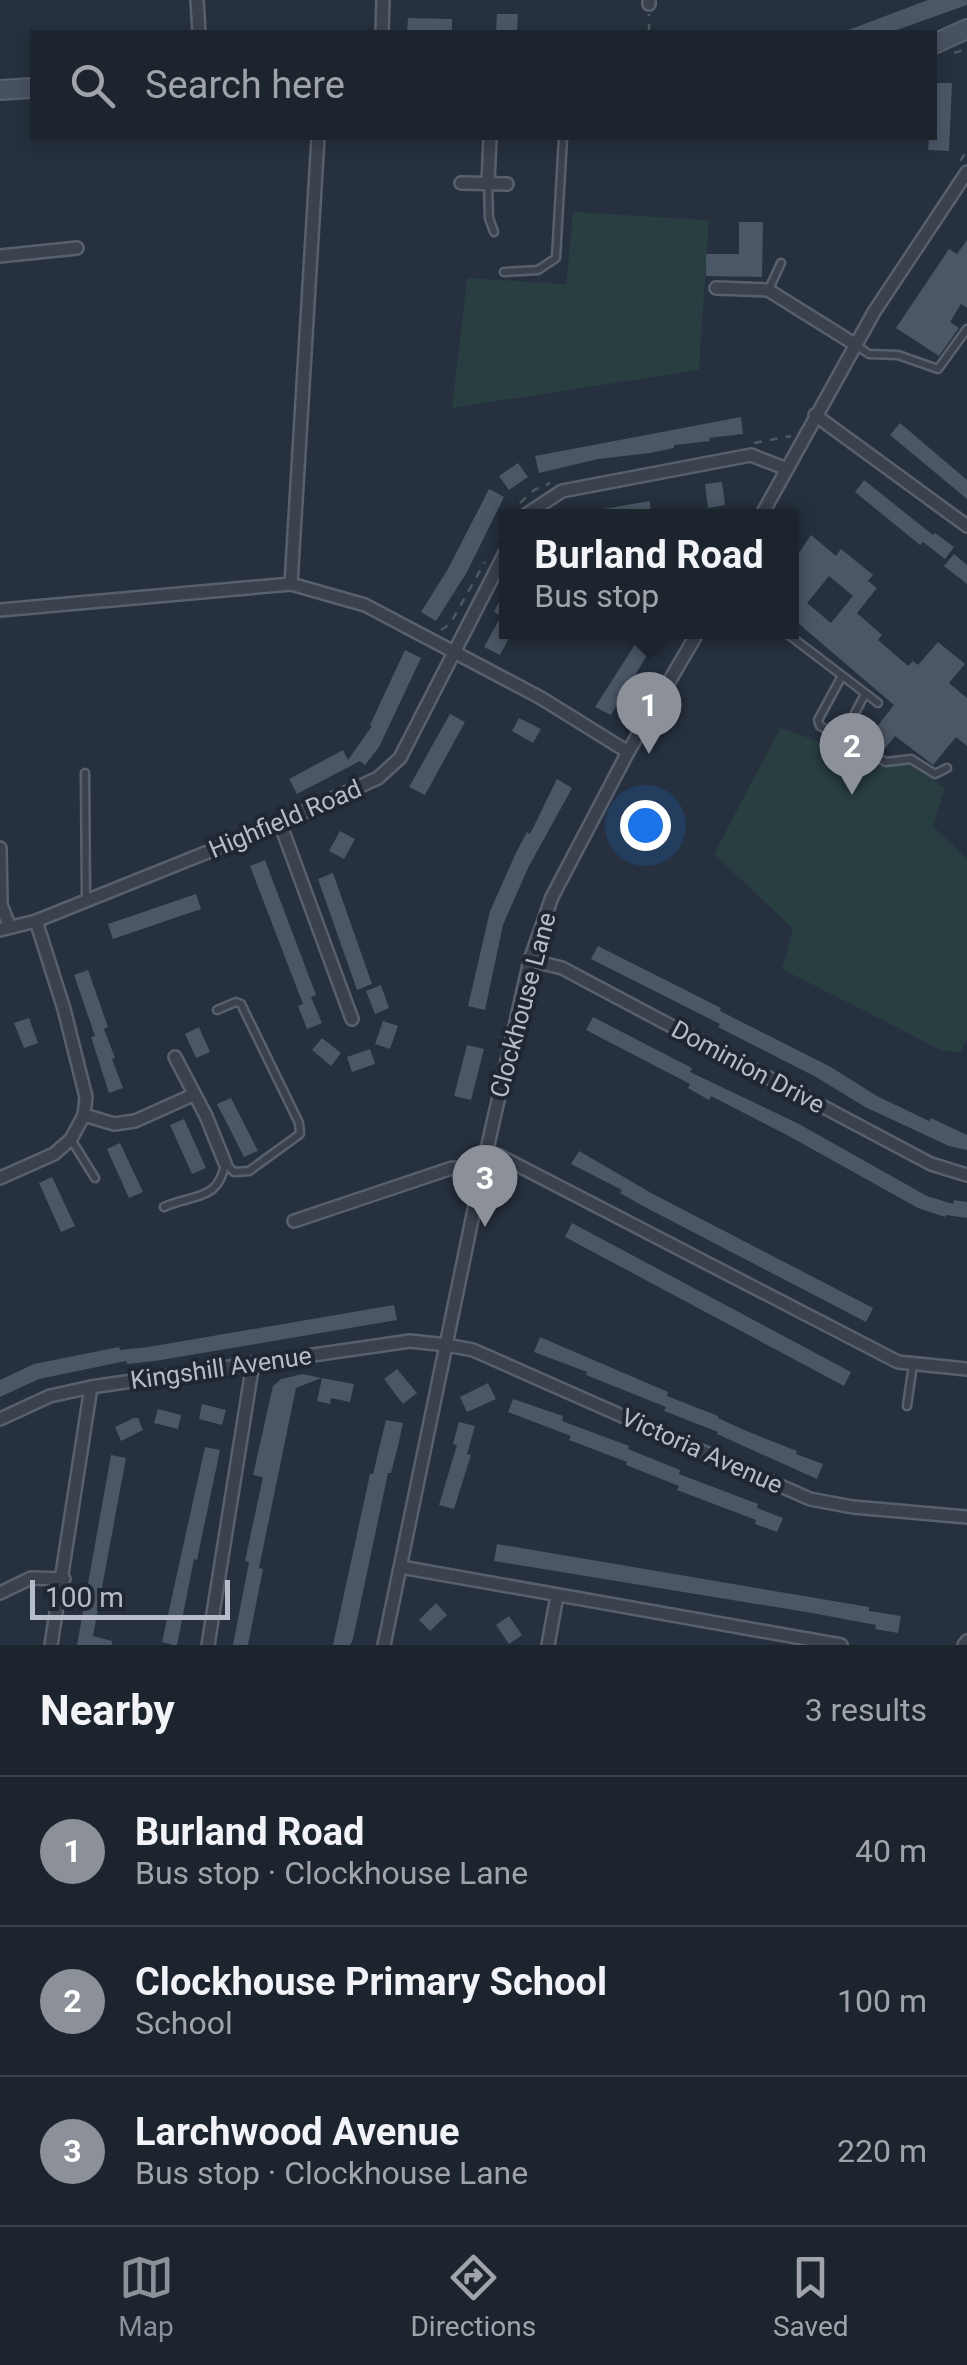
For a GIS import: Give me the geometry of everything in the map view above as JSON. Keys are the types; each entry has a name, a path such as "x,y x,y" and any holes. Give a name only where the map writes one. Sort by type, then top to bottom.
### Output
{"main road":[{"path":"937,44 967,29"},
{"path":"937,45 967,40"},
{"path":"0,90 30,88"}],"street":[{"path":"197,0 199,30"},
{"path":"382,30 383,0"},
{"path":"291,584 318,140"},
{"path":"488,182 490,140"},
{"path":"764,509 885,288 963,167"},
{"path":"461,183 507,184"},
{"path":"0,256 78,248"},
{"path":"716,288 768,290 856,345"},
{"path":"815,415 967,526"},
{"path":"525,509 562,491 750,455 786,469"},
{"name":"Highfield Road","path":"5,928 36,920 280,823 378,778 400,758 499,563"},
{"path":"0,610 291,584 364,605 454,650 628,752"},
{"name":"Clockhouse Lane","path":"384,1645 486,1152 530,960 552,897 628,752 694,639"},
{"path":"280,823 352,1019"},
{"path":"0,848 5,928"},
{"path":"1,1174 54,1154 71,1139 84,1116 86,1097 82,1080 36,920"},
{"name":"Dominion Drive","path":"530,960 562,968 932,1164 967,1175"},
{"path":"175,1057 225,1163"},
{"path":"84,1116 114,1124 135,1121 193,1095"},
{"path":"486,1152 898,1362 967,1369"},
{"path":"294,1221 452,1168 482,1171"},
{"name":"Kingshill Avenue","path":"0,1419 50,1396 91,1387 410,1340 448,1345"},
{"name":"Victoria Avenue","path":"448,1345 473,1350 810,1500 967,1517"},
{"path":"208,1645 253,1364"},
{"path":"52,1645 91,1387"},
{"path":"400,1567 841,1645"},
{"path":"0,1593 31,1578 64,1579"},
{"path":"548,1645 557,1596"}],"lane":[{"path":"504,272 538,270 556,258 562,140"},
{"path":"488,182 488,218 494,232"},
{"path":"768,290 781,263"},
{"path":"856,345 870,354 898,355 938,369 967,329"},
{"path":"794,639 878,703"},
{"path":"842,676 818,720 820,726 886,762 911,758 935,774 947,768"},
{"path":"842,738 866,694"},
{"path":"85,773 86,900"},
{"path":"164,1207 211,1190 219,1184 225,1163 234,1172 249,1171 297,1138 300,1130 241,1004 236,1002 218,1010"},
{"path":"71,1139 94,1178"},
{"path":"907,1406 913,1364"}],"path":[{"path":"649,2 649,30"},
{"path":"963,167 967,151"},
{"path":"746,444 792,434"},
{"path":"522,509 534,490 552,483"}],"green space":[{"path":"573,212 709,220 699,370 452,408 467,278 566,284"},
{"path":"780,728 887,765 909,764 945,788 933,826 967,859 967,1040 960,1053 941,1050 782,969 793,929 714,854"}],"building":[{"path":"928,0 967,0 967,5 897,30 848,30"},
{"path":"497,14 518,14 517,30 496,30"},
{"path":"408,18 452,19 452,30 407,30"},
{"path":"937,83 952,83 949,151 928,150 929,140 937,140"},
{"path":"739,222 763,222 762,277 706,276 706,254 739,254"},
{"path":"967,240 967,308 961,304 950,322 959,328 939,356 896,328 949,249 957,254"},
{"path":"741,417 743,434 674,445 650,453 598,459 539,473 535,456"},
{"path":"900,423 967,480 967,499 890,435"},
{"path":"518,463 528,477 509,490 499,476"},
{"path":"864,480 954,547 945,559 923,542 920,545 855,492"},
{"path":"722,482 725,505 708,508 705,484"},
{"path":"489,489 504,497 467,572 436,621 421,612"},
{"path":"650,501 651,509 604,509"},
{"path":"811,535 836,556 841,549 873,575 868,581 877,588 857,613 882,635 878,640 908,666 913,661 918,665 938,642 965,664 949,683 967,698 967,746 956,737 933,765 895,736 883,751 868,738 894,705 799,624 799,553","holes":["829,576 853,596 831,623 807,603"]},
{"path":"954,554 967,565 967,584 944,566"},
{"path":"499,620 499,639 508,639 500,655 484,647"},
{"path":"639,639 657,639 611,715 595,707"},
{"path":"405,650 421,658 379,747 365,765 360,761 297,794 289,779 343,750 348,760 372,726"},
{"path":"450,714 465,722 425,795 409,787"},
{"path":"519,718 541,729 533,743 512,731"},
{"path":"557,779 572,788 528,868 503,925 485,1010 468,1006 490,911 516,853 527,832 530,834"},
{"path":"340,831 355,839 344,859 329,851"},
{"path":"265,860 316,995 311,997 322,1023 307,1029 298,1006 303,1004 250,866"},
{"path":"333,873 372,984 357,990 318,879"},
{"path":"196,894 201,909 113,939 108,924"},
{"path":"598,946 829,1066 877,1096 967,1135 967,1150 949,1146 865,1107 718,1027 720,1024 591,959"},
{"path":"88,970 123,1088 109,1093 74,975"},
{"path":"381,985 389,1008 375,1014 366,991"},
{"path":"593,1017 927,1196 953,1204 954,1200 967,1202 967,1218 945,1217 918,1208 787,1135 711,1096 709,1100 688,1088 690,1084 586,1030"},
{"path":"29,1018 38,1043 24,1048 14,1023"},
{"path":"383,1021 398,1026 390,1049 375,1044"},
{"path":"199,1027 210,1052 196,1058 185,1034"},
{"path":"322,1038 341,1053 331,1066 312,1050"},
{"path":"467,1045 484,1049 471,1100 454,1096"},
{"path":"370,1049 375,1064 352,1072 347,1057"},
{"path":"231,1098 258,1151 244,1157 217,1104"},
{"path":"184,1119 206,1168 192,1174 170,1125"},
{"path":"120,1143 143,1192 129,1198 107,1149"},
{"path":"579,1151 653,1194 873,1308 866,1322 641,1205 620,1193 622,1190 571,1164"},
{"path":"52,1177 75,1226 61,1232 39,1183"},
{"path":"572,1223 851,1372 844,1386 565,1237"},
{"path":"394,1305 397,1320 155,1361 126,1361 39,1379 0,1397 0,1380 34,1364 119,1347 148,1347"},
{"path":"540,1337 823,1464 817,1479 664,1411 666,1407 534,1352"},
{"path":"397,1369 417,1393 403,1404 384,1379"},
{"path":"303,1374 321,1378 296,1388 259,1568 263,1569 248,1645 233,1645 263,1477 253,1475 273,1386 281,1379"},
{"path":"322,1378 354,1384 350,1402 331,1398 330,1404 317,1401"},
{"path":"488,1383 496,1399 467,1412 460,1397"},
{"path":"513,1399 563,1416 562,1421 629,1446 628,1449 680,1470 679,1474 758,1504 757,1508 783,1518 777,1532 677,1490 679,1486 626,1465 627,1462 569,1440 571,1436 508,1412"},
{"path":"202,1404 226,1410 222,1425 199,1419"},
{"path":"158,1409 181,1415 178,1429 154,1423"},
{"path":"138,1418 143,1430 121,1441 115,1427"},
{"path":"386,1420 403,1423 388,1473 353,1639 350,1645 333,1645 370,1474"},
{"path":"459,1422 475,1426 467,1454 471,1455 454,1509 439,1505 457,1445 453,1444"},
{"path":"205,1447 220,1450 177,1645 173,1645 162,1642"},
{"path":"111,1455 126,1458 93,1636 112,1641 112,1645 77,1645"},
{"path":"497,1544 869,1607 869,1611 901,1616 898,1633 812,1613 494,1561"},
{"path":"436,1603 447,1615 430,1631 419,1620"},
{"path":"509,1616 522,1635 509,1644 496,1625"}],"place":[{"name":"Burland Road","path":"649,754"},
{"name":"Clockhouse Primary School","path":"852,795"},
{"name":"Larchwood Avenue","path":"485,1227"}]}
